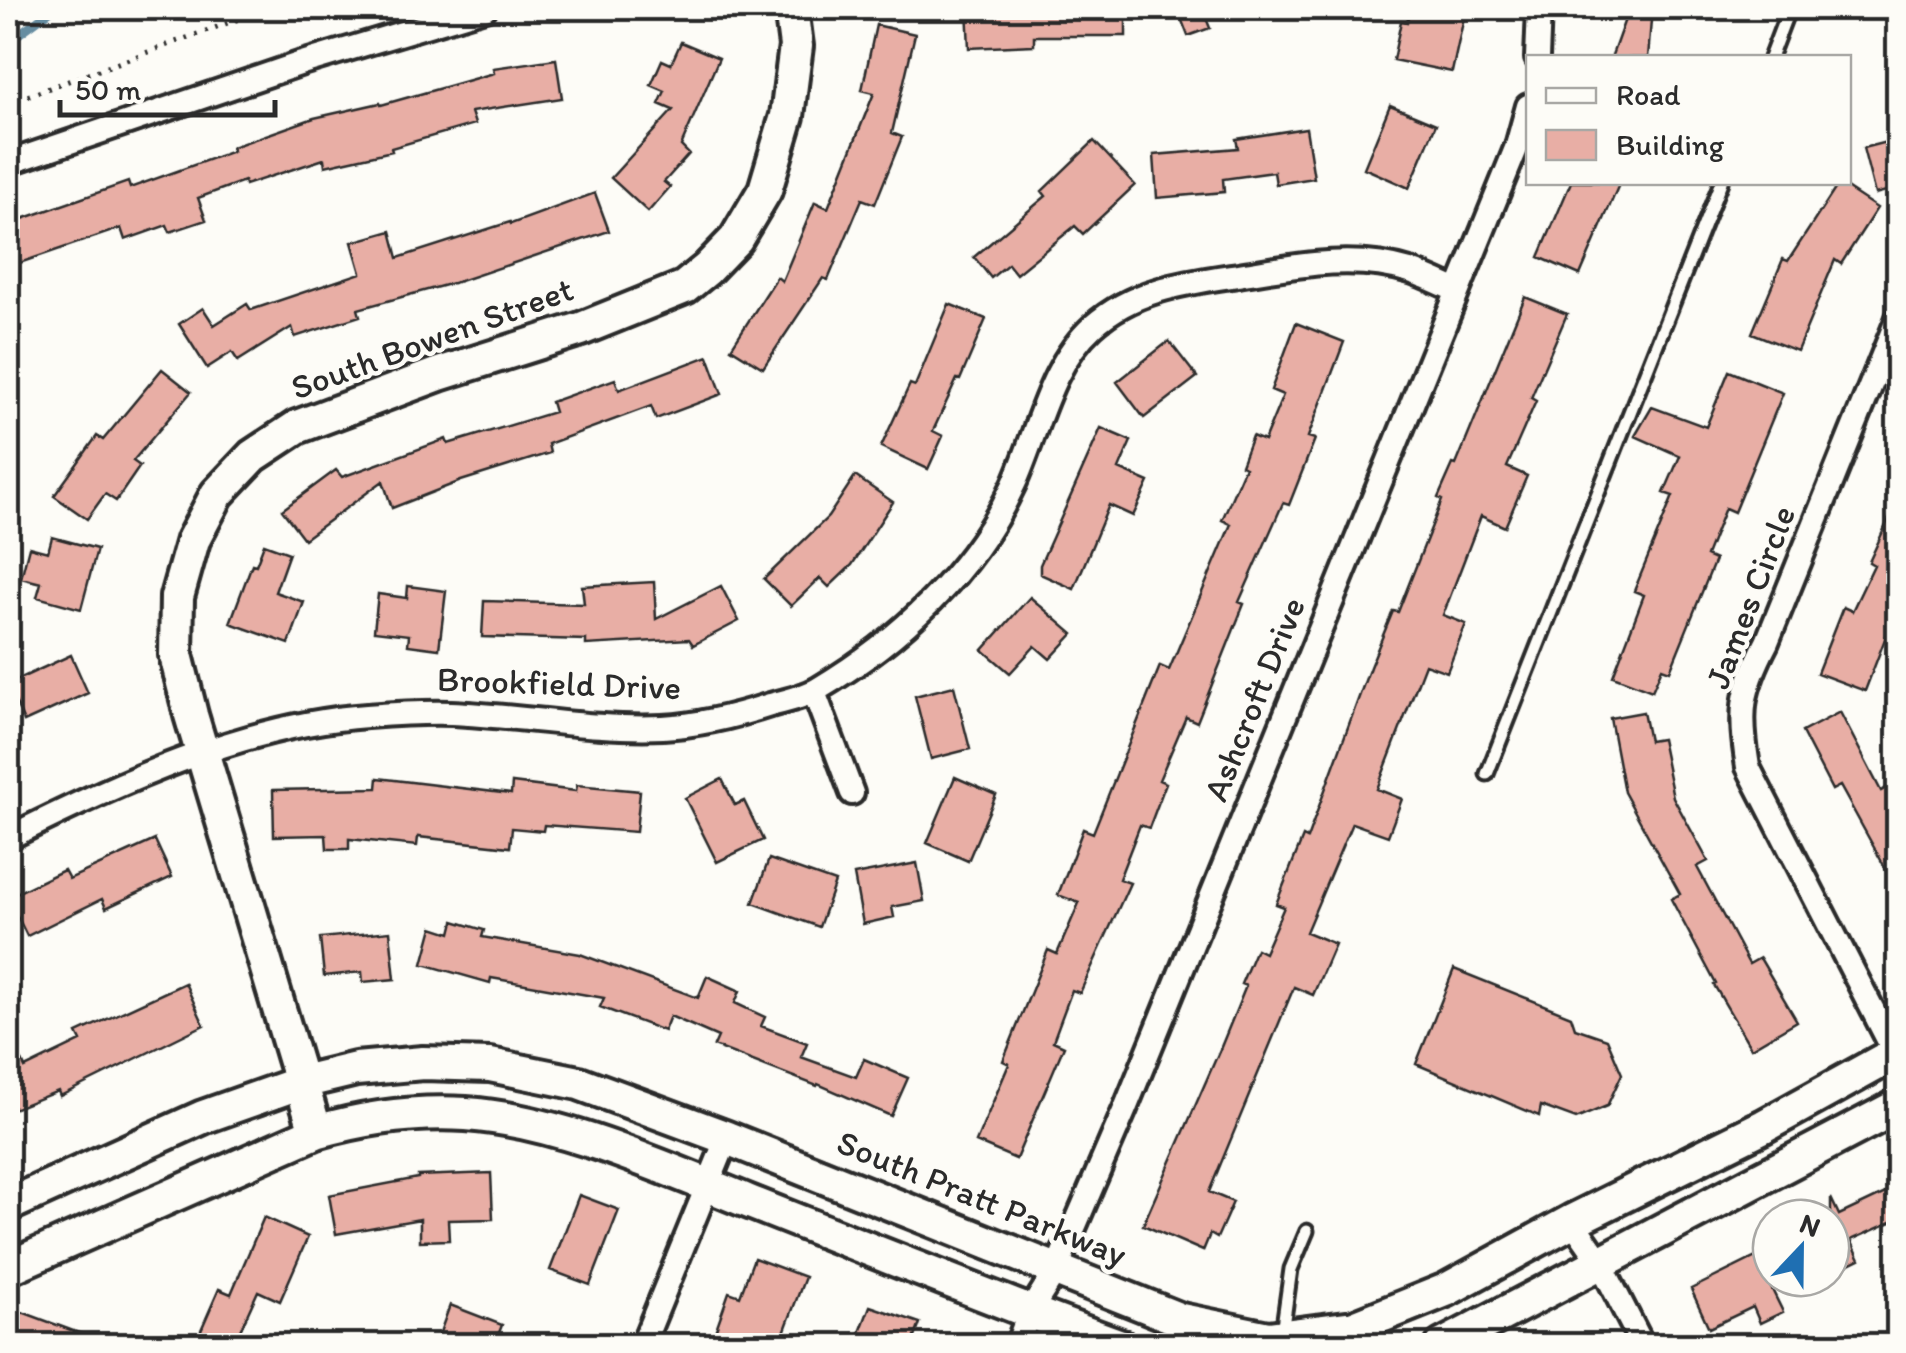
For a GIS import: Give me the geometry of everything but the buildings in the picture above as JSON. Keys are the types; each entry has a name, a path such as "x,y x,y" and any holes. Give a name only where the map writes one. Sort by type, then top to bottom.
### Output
{"street":[{"path":"8,164 302,63 485,8"},
{"name":"South Bowen Street","path":"316,1132 176,655 177,596 194,540 217,494 252,456 296,427 440,374 581,329 685,287 707,269 736,239 765,190 787,116 796,46 790,8"},
{"path":"1537,55 1539,8"},
{"name":"Ashcroft Drive","path":"1017,1346 1030,1312 1056,1272 1126,1110 1517,146 1526,113"},
{"name":"Brookfield Drive","path":"8,838 64,809 202,754 273,732 362,716 452,713 551,724 664,727 729,718 814,692 874,652 945,589 973,556 1013,486 1059,369 1091,327 1123,304 1159,288 1306,264 1359,261 1410,271 1457,291"},
{"name":"James Circle","path":"1897,1055 1748,767 1741,724 1747,681 1767,642 1898,318"},
{"path":"814,692 852,794"},
{"name":"South Pratt Parkway","path":"8,1205 203,1116 302,1082 356,1069 423,1063 490,1065 579,1082 1180,1320 1268,1338 1282,1337 1354,1328 1446,1290 1572,1220 1764,1126 1897,1055"},
{"path":"1442,1346 1898,1106"},
{"path":"8,1268 316,1132 406,1115 467,1114 548,1128 710,1186 1121,1346"},
{"path":"642,1346 727,1138"},
{"path":"1572,1220 1599,1260 1643,1346"}],"lane":[{"path":"1771,55 1789,8"},
{"path":"1487,774 1720,185"},
{"path":"1282,1337 1291,1269 1307,1231"}],"path":[{"path":"8,103 269,8"}],"waterway":[{"path":"8,42 54,8"}]}
